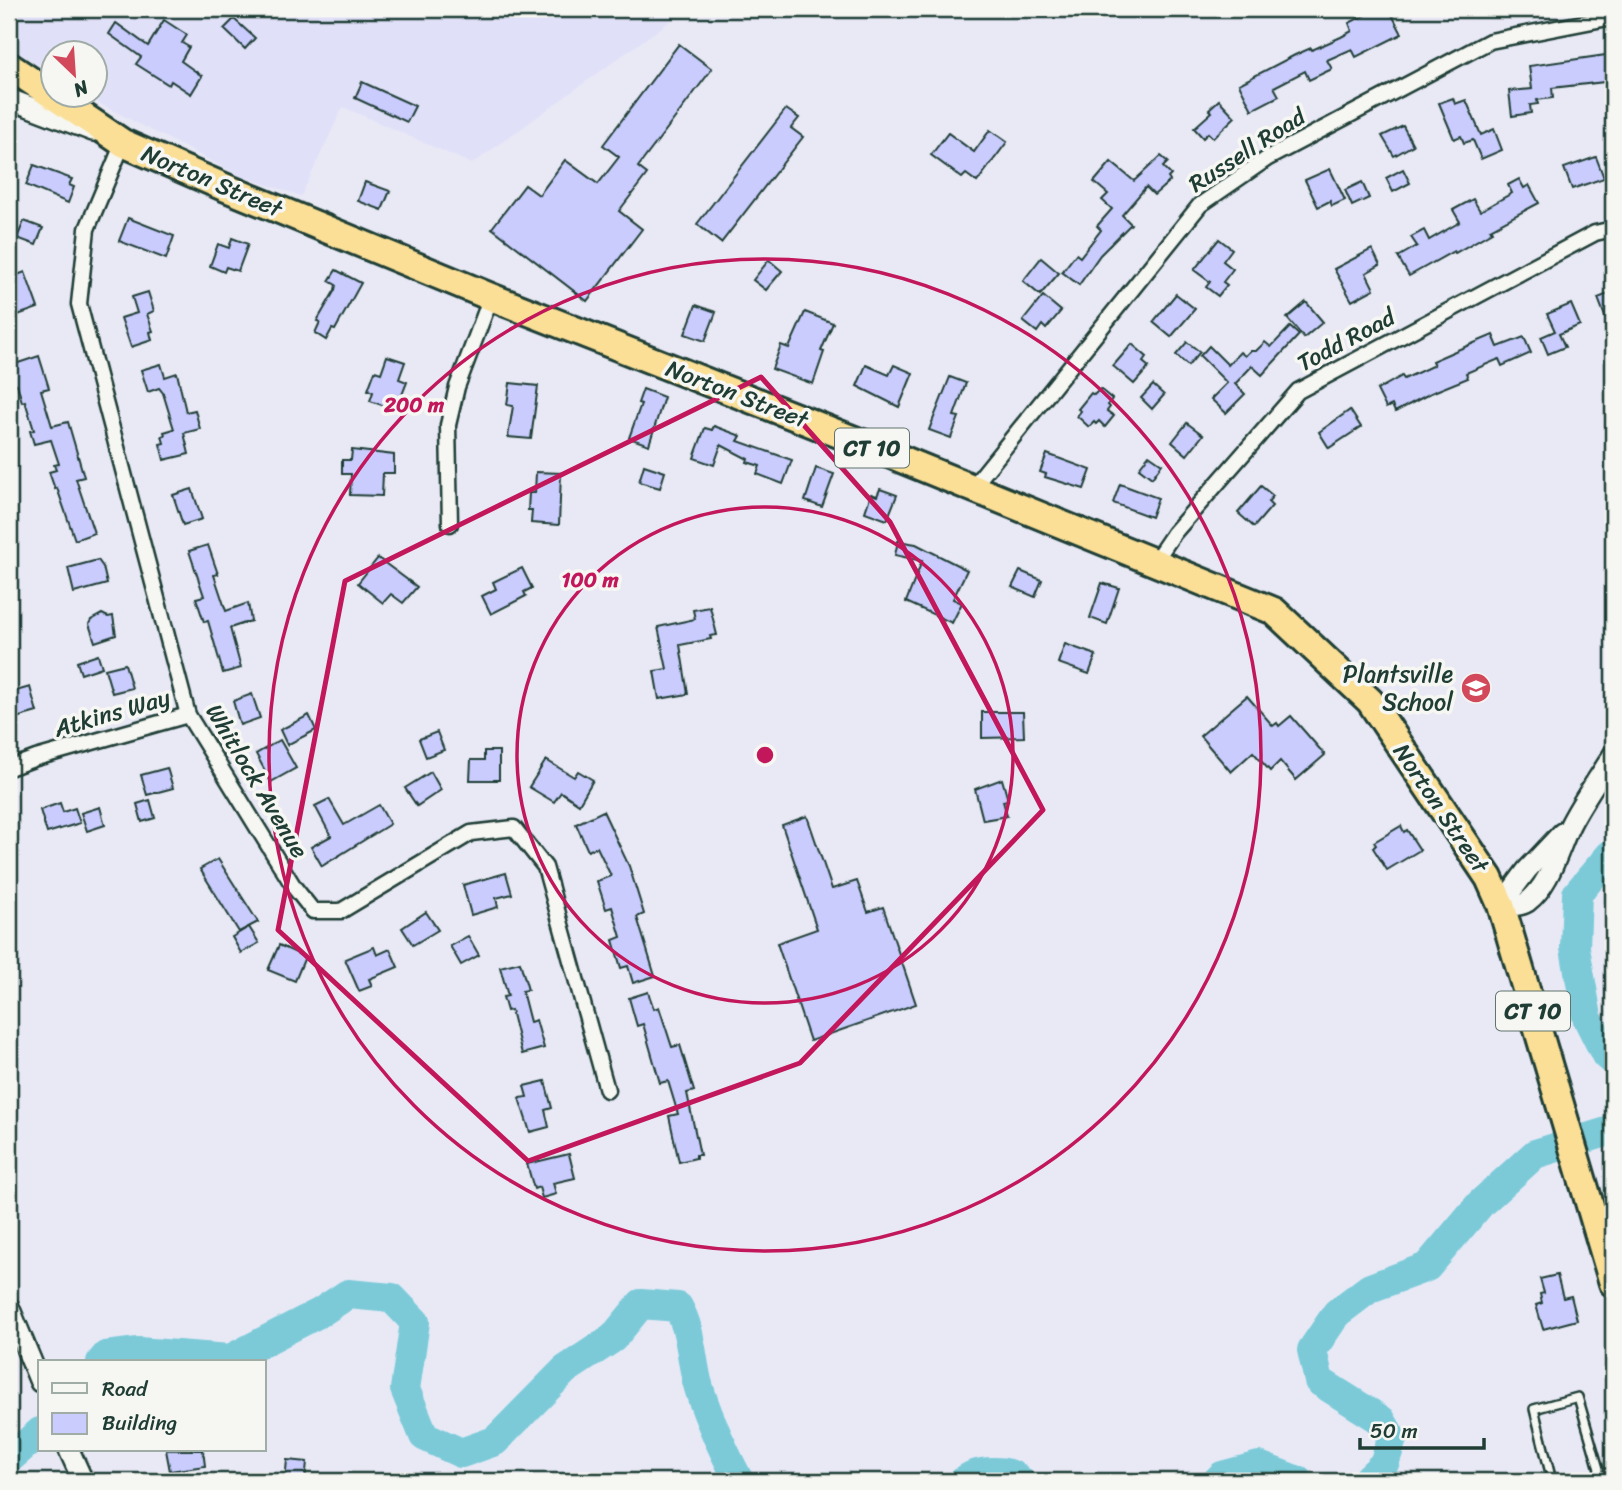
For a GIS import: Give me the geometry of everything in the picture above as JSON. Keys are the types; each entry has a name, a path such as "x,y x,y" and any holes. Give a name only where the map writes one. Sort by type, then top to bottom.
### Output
{"highway":[{"name":"CT 10","path":"9,66 123,143"},
{"name":"Norton Street","path":"123,143 491,297 1156,561 1274,611 1370,701 1489,878 1501,905"},
{"name":"CT 10","path":"1501,905 1613,1283"}],"main road":[{"name":"Norton Street","path":"9,99 123,143"},
{"path":"1501,905 1527,870 1570,824 1613,755"},
{"path":"9,1307 38,1377"},
{"path":"69,1452 83,1481"}],"street":[{"name":"Russell Road","path":"972,488 1200,205 1268,158 1490,41 1613,17"},
{"name":"Whitlock Avenue","path":"123,143 87,229 79,304 188,715 294,887 313,911 341,911 471,833 514,828 545,867 607,1090"},
{"name":"Todd Road","path":"1156,561 1174,533 1298,391 1595,233 1613,229"},
{"path":"450,524 448,425 457,387 491,297"},
{"name":"Atkins Way","path":"9,768 188,715"}],"lane":[{"path":"1552,1481 1534,1409 1578,1397 1599,1469 1597,1478 1593,1481"}],"highlighted area":[{"path":"761,377 890,522 1043,810 800,1063 528,1161 278,930 345,581"}],"shaded area":[{"path":"9,9 687,9 472,164 343,107 301,196 240,176 108,108 108,38 38,38 38,65 9,46"}],"building":[{"path":"1377,9 1389,9 1402,34 1356,57 1352,49 1327,60 1332,69 1309,80 1305,71 1274,87 1279,96 1252,110 1239,84 1295,55 1341,37 1352,31 1349,23"},
{"path":"234,19 255,38 245,49 224,29"},
{"path":"164,20 187,35 182,43 189,47 181,61 202,76 191,94 171,81 169,85 136,64 141,57 109,34 116,23 148,46"},
{"path":"679,44 712,69 638,167 647,174 619,211 642,229 587,301 492,228 525,185 539,195 565,160 598,184 619,157 603,145"},
{"path":"1613,54 1613,81 1552,88 1553,98 1537,100 1538,104 1530,105 1531,113 1512,116 1509,91 1532,89 1529,66"},
{"path":"362,82 415,106 407,122 355,98"},
{"path":"1453,98 1455,104 1466,100 1481,135 1494,129 1502,150 1481,159 1473,140 1464,143 1461,136 1454,139 1439,103"},
{"path":"1219,100 1235,117 1213,138 1208,133 1203,138 1194,128 1212,112 1209,109"},
{"path":"786,109 799,118 791,128 803,137 721,243 697,224"},
{"path":"1403,126 1413,145 1394,156 1382,136"},
{"path":"990,130 1007,142 977,182 966,174 962,178 931,155 948,133 974,152"},
{"path":"1161,156 1168,162 1163,167 1171,175 1168,178 1170,181 1154,195 1146,187 1122,215 1131,224 1100,255 1079,285 1062,272 1076,254 1080,257 1101,230 1097,226 1112,209 1102,200 1108,194 1094,182 1111,162 1134,181"},
{"path":"1596,157 1604,178 1572,189 1564,168"},
{"path":"34,165 72,179 69,185 74,187 68,203 26,185"},
{"path":"1330,169 1345,200 1332,206 1330,201 1318,207 1305,180"},
{"path":"1403,169 1410,183 1393,192 1386,178"},
{"path":"1519,179 1524,188 1529,185 1539,203 1490,229 1492,232 1455,253 1454,251 1409,276 1398,257 1417,246 1411,237 1424,230 1429,240 1460,222 1453,210 1473,199 1480,211 1512,193 1508,185"},
{"path":"365,182 390,191 382,210 358,201"},
{"path":"1362,182 1369,198 1352,206 1345,190"},
{"path":"128,218 174,236 166,259 119,241"},
{"path":"24,221 43,228 36,245 17,238"},
{"path":"232,238 248,244 238,271 226,267 224,272 210,266 218,244 229,248"},
{"path":"1219,239 1232,249 1223,261 1233,269 1223,282 1227,285 1218,296 1206,287 1210,282 1194,270"},
{"path":"1372,249 1380,265 1366,273 1374,289 1352,301 1334,269"},
{"path":"1041,258 1059,273 1040,295 1023,281"},
{"path":"769,260 782,271 766,290 753,280"},
{"path":"336,270 361,283 335,330 332,329 326,340 315,333 320,322 317,321 335,290 336,285 329,281"},
{"path":"25,272 38,308 9,318 9,278"},
{"path":"148,292 154,311 147,314 153,331 150,332 152,340 131,347 121,318 137,313 132,297"},
{"path":"1613,292 1613,335 1612,335 1598,298"},
{"path":"1176,294 1195,309 1171,337 1153,322"},
{"path":"1043,296 1061,311 1046,329 1042,325 1037,332 1023,321"},
{"path":"1306,302 1323,322 1304,338 1287,318"},
{"path":"1571,304 1580,325 1559,334 1565,347 1548,354 1541,337 1555,331 1547,314"},
{"path":"696,305 716,312 705,341 685,334"},
{"path":"805,312 833,323 821,351 824,352 813,384 772,369 781,345 789,348"},
{"path":"1290,327 1299,335 1262,375 1252,366 1235,384 1245,394 1226,413 1211,399 1227,383 1200,356 1209,346 1228,365 1240,352 1245,356 1250,351 1256,351 1265,342 1271,347"},
{"path":"1493,335 1498,347 1524,337 1531,353 1502,366 1499,359 1466,373 1468,378 1395,412 1392,405 1386,408 1377,390 1402,376 1404,379 1434,365 1432,361"},
{"path":"1187,342 1200,352 1188,366 1176,355"},
{"path":"1132,344 1147,357 1143,362 1149,367 1134,384 1113,366"},
{"path":"39,356 49,388 41,390 52,426 68,422 84,477 76,479 94,533 75,540 49,472 56,470 54,465 59,464 51,440 34,444 30,431 34,430 25,401 22,402 17,384 13,385 9,371 9,366"},
{"path":"387,356 405,362 399,379 407,382 396,410 370,401 373,392 368,390 375,371 381,373"},
{"path":"161,364 165,377 177,373 186,412 195,410 200,429 184,433 189,454 164,460 160,444 164,443 162,436 165,435 164,432 174,429 163,393 159,388 148,392 141,370"},
{"path":"866,365 889,375 894,365 913,373 899,407 857,386"},
{"path":"950,377 966,383 954,416 959,417 951,438 929,430"},
{"path":"510,383 538,386 531,439 508,437 513,406 507,405"},
{"path":"1153,385 1164,395 1152,409 1141,398"},
{"path":"643,389 664,397 649,445 629,438 641,404 638,403"},
{"path":"1100,389 1112,399 1107,411 1114,416 1105,427 1099,421 1089,427 1077,416 1081,411 1078,409 1091,393 1094,395"},
{"path":"1350,410 1361,427 1329,448 1319,432"},
{"path":"1187,423 1203,435 1187,455 1172,442"},
{"path":"714,426 741,436 738,441 792,460 783,484 757,474 760,466 747,462 748,459 721,445 714,465 694,458 705,428 712,430"},
{"path":"352,450 394,455 394,473 383,473 382,496 350,495 351,474 342,474 342,460 351,460"},
{"path":"1047,454 1091,470 1084,489 1045,477 1046,474 1040,472"},
{"path":"1149,455 1162,464 1152,478 1139,468"},
{"path":"644,465 665,472 660,488 639,482"},
{"path":"816,468 834,474 822,507 805,501"},
{"path":"536,472 561,473 559,525 531,523 532,510 528,510 529,493 535,493"},
{"path":"1120,484 1158,498 1151,517 1113,503"},
{"path":"1261,486 1273,496 1268,502 1272,506 1254,527 1238,513"},
{"path":"192,489 202,519 183,525 173,495"},
{"path":"880,489 897,495 887,520 865,512 871,494 877,496"},
{"path":"898,541 916,544 967,570 953,599 962,603 952,623 906,602 922,561 895,555"},
{"path":"208,545 218,574 214,575 226,611 248,603 251,621 230,628 241,668 223,673 208,621 204,622 196,598 204,596 189,551"},
{"path":"378,558 417,587 403,603 391,594 383,603 358,583"},
{"path":"98,560 103,567 107,584 74,593 68,568"},
{"path":"522,568 532,588 524,592 526,596 491,614 482,596 496,589 493,582"},
{"path":"1020,571 1042,580 1035,597 1012,587"},
{"path":"1102,583 1119,588 1107,624 1090,618"},
{"path":"710,607 717,635 710,636 711,639 680,645 688,694 659,699 654,671 667,669 658,627 695,619 693,610"},
{"path":"102,614 113,616 116,635 95,642 89,624"},
{"path":"1065,644 1096,655 1089,674 1058,663"},
{"path":"98,655 102,667 81,674 77,662"},
{"path":"125,664 132,688 112,693 105,669"},
{"path":"30,687 37,712 16,718 14,710 9,711 9,693"},
{"path":"252,694 260,718 240,725 233,701"},
{"path":"1247,696 1273,726 1277,723 1279,726 1291,716 1325,755 1296,780 1280,761 1270,771 1253,752 1231,772 1200,736"},
{"path":"982,712 1023,712 1024,737 982,738"},
{"path":"309,715 316,730 287,745 280,730"},
{"path":"437,732 444,750 426,757 419,739"},
{"path":"280,740 296,768 271,782 256,754"},
{"path":"484,751 499,751 499,780 470,780 471,760 484,760"},
{"path":"546,760 574,777 578,771 593,780 579,804 561,792 554,802 529,787"},
{"path":"167,768 173,788 147,795 141,775"},
{"path":"431,772 441,790 417,806 405,788"},
{"path":"1002,779 1008,800 1003,801 1007,816 983,820 975,789"},
{"path":"329,799 344,825 379,805 390,824 322,866 311,847 331,836 315,806"},
{"path":"150,800 155,818 142,822 137,804"},
{"path":"60,803 63,812 75,808 80,823 47,833 40,810"},
{"path":"100,807 105,825 87,831 81,813"},
{"path":"603,811 629,866 644,914 637,917 655,976 633,983 628,966 621,968 613,940 621,937 612,907 606,909 597,881 611,876 597,847 588,851 576,824"},
{"path":"807,816 832,889 857,881 868,912 883,907 916,1004 810,1041 777,943 817,929 782,825"},
{"path":"1401,826 1404,832 1407,830 1420,850 1387,870 1373,848 1376,845 1374,842"},
{"path":"218,859 258,922 239,932 200,869"},
{"path":"506,873 512,894 496,898 498,907 471,915 463,885"},
{"path":"426,912 438,930 413,945 402,928"},
{"path":"249,927 259,943 241,953 232,937"},
{"path":"468,936 479,955 461,965 450,946"},
{"path":"279,945 305,957 295,981 268,970"},
{"path":"374,947 377,955 390,949 398,967 369,979 372,986 359,991 345,959"},
{"path":"520,962 528,990 522,991 530,1022 536,1020 544,1048 522,1054 511,1010 507,1011 503,997 508,996 500,967"},
{"path":"648,992 654,1009 659,1007 672,1047 680,1045 694,1091 687,1093 700,1155 679,1162 669,1116 678,1114 668,1081 660,1083 643,1024 637,1026 629,998"},
{"path":"545,1081 552,1108 545,1110 549,1127 530,1132 519,1098 527,1097 524,1086"},
{"path":"569,1154 575,1178 553,1183 556,1194 542,1198 539,1187 534,1189 527,1164"},
{"path":"1557,1275 1563,1298 1571,1296 1577,1320 1543,1329 1536,1305 1542,1303 1540,1294 1544,1293 1540,1279"},
{"path":"166,1452 203,1452 205,1466 170,1471"},
{"path":"287,1460 307,1462 305,1481 285,1481"}],"waterway":[{"path":"1613,854 1577,894 1575,948 1587,1017 1606,1055 1613,1061"},
{"path":"1366,1481 1384,1464 1392,1439 1381,1420 1319,1381 1312,1350 1337,1313 1370,1288 1427,1267 1481,1203 1535,1154 1613,1130"},
{"path":"103,1360 106,1356 138,1352 230,1359 321,1312 348,1294 392,1298 415,1322 405,1389 424,1436 461,1453 495,1441 565,1370 613,1338 641,1304 678,1307 688,1334 705,1407 739,1481"},
{"path":"9,1459 38,1434"},
{"path":"1217,1481 1222,1476 1259,1466 1298,1481"},
{"path":"964,1481 969,1477 993,1472 1009,1474 1020,1481"}],"place":[{"name":"Plantsville School","path":"1476,688"}]}
